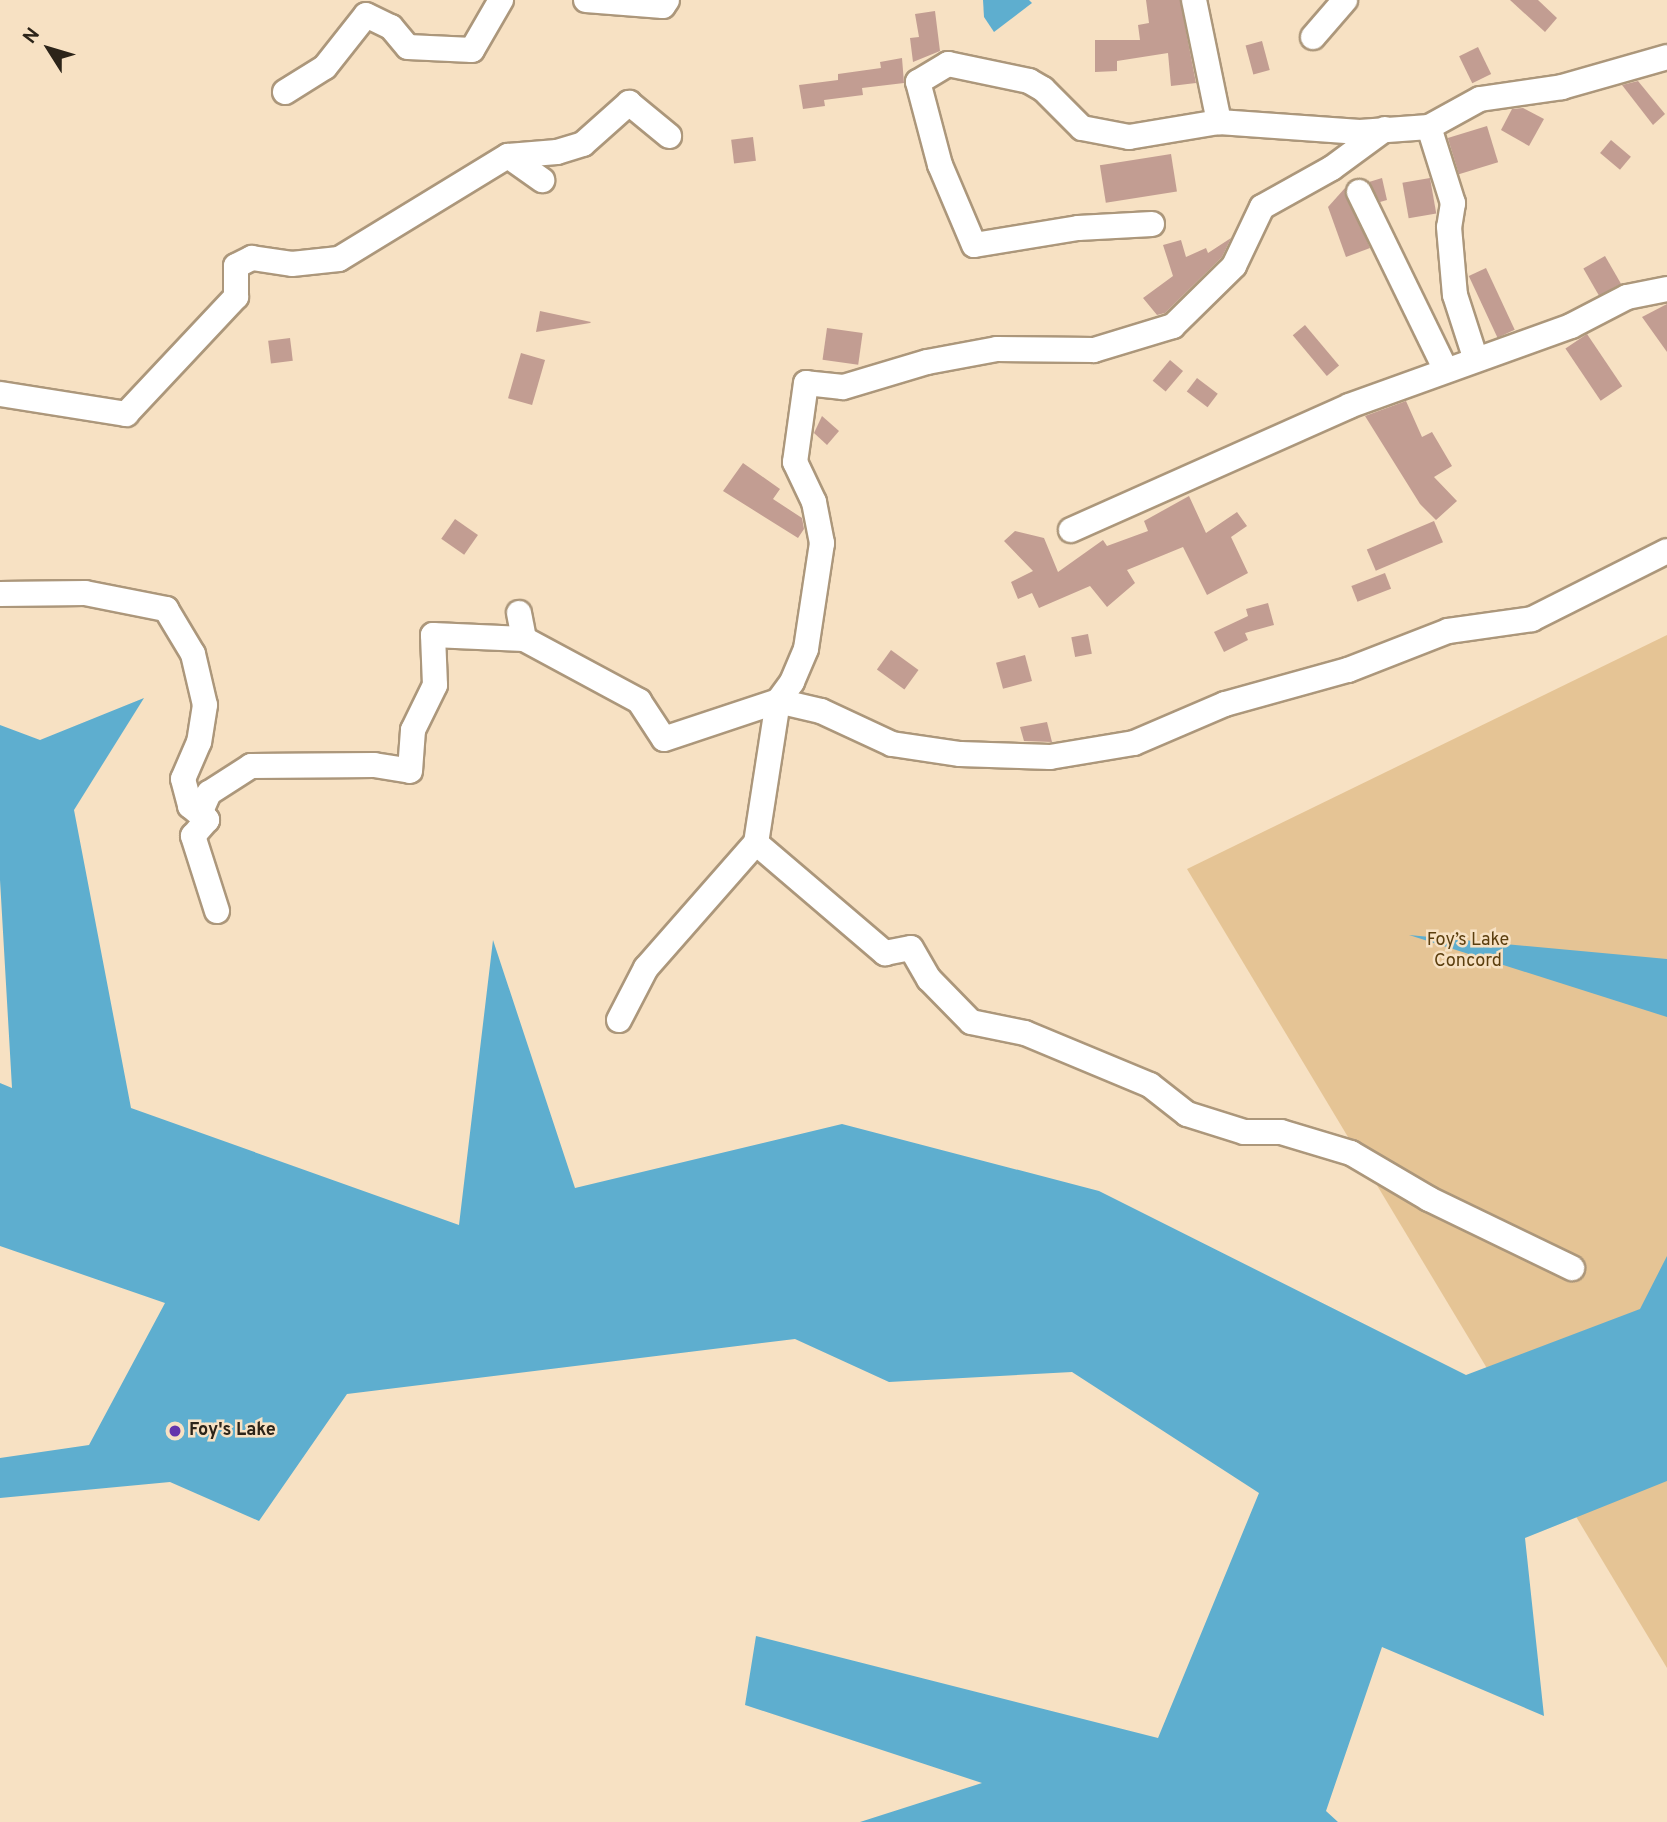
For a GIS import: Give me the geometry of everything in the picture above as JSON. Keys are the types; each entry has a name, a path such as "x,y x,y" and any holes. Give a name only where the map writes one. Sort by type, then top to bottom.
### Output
{"street":[{"path":"285,92 325,67 366,15 391,27 408,47 472,50 501,0"},
{"path":"586,0 663,6 667,0"},
{"path":"1194,0 1219,122"},
{"path":"1313,37 1345,0"},
{"path":"1152,224 1079,228 974,245 940,165 918,82 948,64 1029,81 1043,89 1082,128 1129,136 1219,122 1360,132 1429,127 1480,99 1562,87 1667,57"},
{"path":"0,394 126,414 236,297 236,266 252,258 292,264 339,259 509,156 557,152 583,144 629,103 668,136"},
{"path":"1429,127 1453,203 1449,227 1455,295 1475,358"},
{"path":"620,1020 646,968 756,843 778,701 792,682 806,649 822,543 814,502 795,462 806,383 843,387 927,362 997,349 1094,350 1173,326 1234,266 1262,207 1332,169 1385,129"},
{"path":"509,156 542,180"},
{"path":"1359,192 1445,368"},
{"path":"1071,530 1445,368 1572,326 1628,297 1667,289"},
{"path":"207,820 201,811 209,793 251,766 374,765 410,771 412,730 435,685 433,635 523,639 639,701 664,739 778,701 821,711 892,744 960,754 1050,757 1134,743 1225,704 1279,686 1348,670 1448,631 1532,620 1667,551"},
{"path":"0,594 85,593 166,609 193,654 205,705 199,742 183,779 190,806 207,820"},
{"path":"519,613 523,639"},
{"path":"207,820 193,836 217,911"},
{"path":"756,843 886,953 911,948 929,979 956,1002 971,1022 1025,1033 1150,1085 1187,1114 1244,1132 1281,1132 1351,1153 1429,1199 1572,1268"}],"green space":[{"name":"Foy’s Lake Concord","path":"1667,635 1667,1668 1187,869"}],"water":[{"path":"983,0 1029,0 1032,3 994,32 984,17"},
{"name":"Foy's Lake","path":"144,698 74,810 131,1108 459,1225 493,940 575,1188 842,1124 1099,1191 1466,1375 1640,1309 1667,1256 1667,1481 1525,1538 1544,1716 1382,1647 1326,1811 1338,1822 860,1822 982,1783 745,1705 756,1636 1158,1738 1259,1493 1072,1372 889,1382 795,1339 347,1394 259,1521 170,1482 0,1498 0,1458 89,1445 165,1303 0,1246 0,1083 12,1088 0,880 0,725 40,740"},
{"path":"1409,935 1667,959 1667,1017"}],"building":[{"path":"1146,0 1180,0 1196,83 1171,86 1168,53 1117,61 1117,71 1095,72 1095,40 1140,40 1138,25 1149,23"},
{"path":"1510,0 1538,0 1557,18 1545,32"},
{"path":"935,11 940,51 913,62 910,38 919,37 915,14"},
{"path":"1262,41 1270,70 1253,74 1246,45"},
{"path":"1478,47 1491,74 1472,83 1459,56"},
{"path":"902,58 904,83 862,88 863,95 824,100 825,106 803,109 799,85 838,80 838,74 881,68 880,62"},
{"path":"1638,81 1665,114 1653,125 1622,85"},
{"path":"1523,108 1544,119 1529,146 1501,130 1512,109"},
{"path":"1487,126 1498,162 1459,174 1448,138"},
{"path":"753,137 756,161 734,164 731,140"},
{"path":"1611,140 1631,157 1620,170 1600,153"},
{"path":"1171,154 1177,192 1106,203 1100,165"},
{"path":"1382,178 1387,200 1380,202 1369,182"},
{"path":"1430,178 1436,213 1409,218 1402,183"},
{"path":"1345,188 1370,248 1346,257 1328,207"},
{"path":"1231,238 1222,257 1165,313 1157,315 1143,298 1173,276 1163,245 1181,240 1186,257 1206,248 1208,253"},
{"path":"1605,256 1621,284 1599,296 1583,268"},
{"path":"1486,268 1515,330 1498,338 1469,276"},
{"path":"1667,304 1667,352 1642,317"},
{"path":"540,311 591,322 536,332"},
{"path":"1305,325 1339,366 1327,376 1293,335"},
{"path":"827,328 863,333 858,365 823,360"},
{"path":"1587,334 1622,386 1601,401 1565,349"},
{"path":"290,338 293,361 271,364 268,341"},
{"path":"521,353 545,360 532,405 508,398"},
{"path":"1170,360 1183,371 1166,392 1153,381"},
{"path":"1197,378 1218,394 1208,407 1187,392"},
{"path":"1406,401 1422,437 1432,432 1452,466 1434,477 1457,501 1436,520 1420,504 1365,416"},
{"path":"822,416 839,431 827,445 814,433"},
{"path":"743,463 780,489 773,499 802,518 804,529 798,538 723,491"},
{"path":"1189,496 1206,533 1237,512 1247,526 1231,537 1248,573 1207,595 1183,547 1127,570 1135,583 1107,607 1090,586 1039,608 1032,593 1018,599 1011,582 1033,571 1004,541 1015,531 1044,538 1058,572 1103,540 1107,546 1148,531 1144,521"},
{"path":"455,519 478,535 464,555 441,539"},
{"path":"1434,521 1443,542 1376,571 1367,550"},
{"path":"1385,573 1391,589 1357,602 1351,586"},
{"path":"1268,603 1274,625 1245,633 1248,640 1224,652 1214,632 1248,616 1246,609"},
{"path":"1088,634 1092,654 1075,657 1071,637"},
{"path":"891,650 919,670 904,689 877,669"},
{"path":"1025,655 1032,681 1003,689 996,663"},
{"path":"1047,722 1052,742 1024,741 1020,727"}],"place":[{"name":"Foy's Lake","path":"175,1431"}]}
